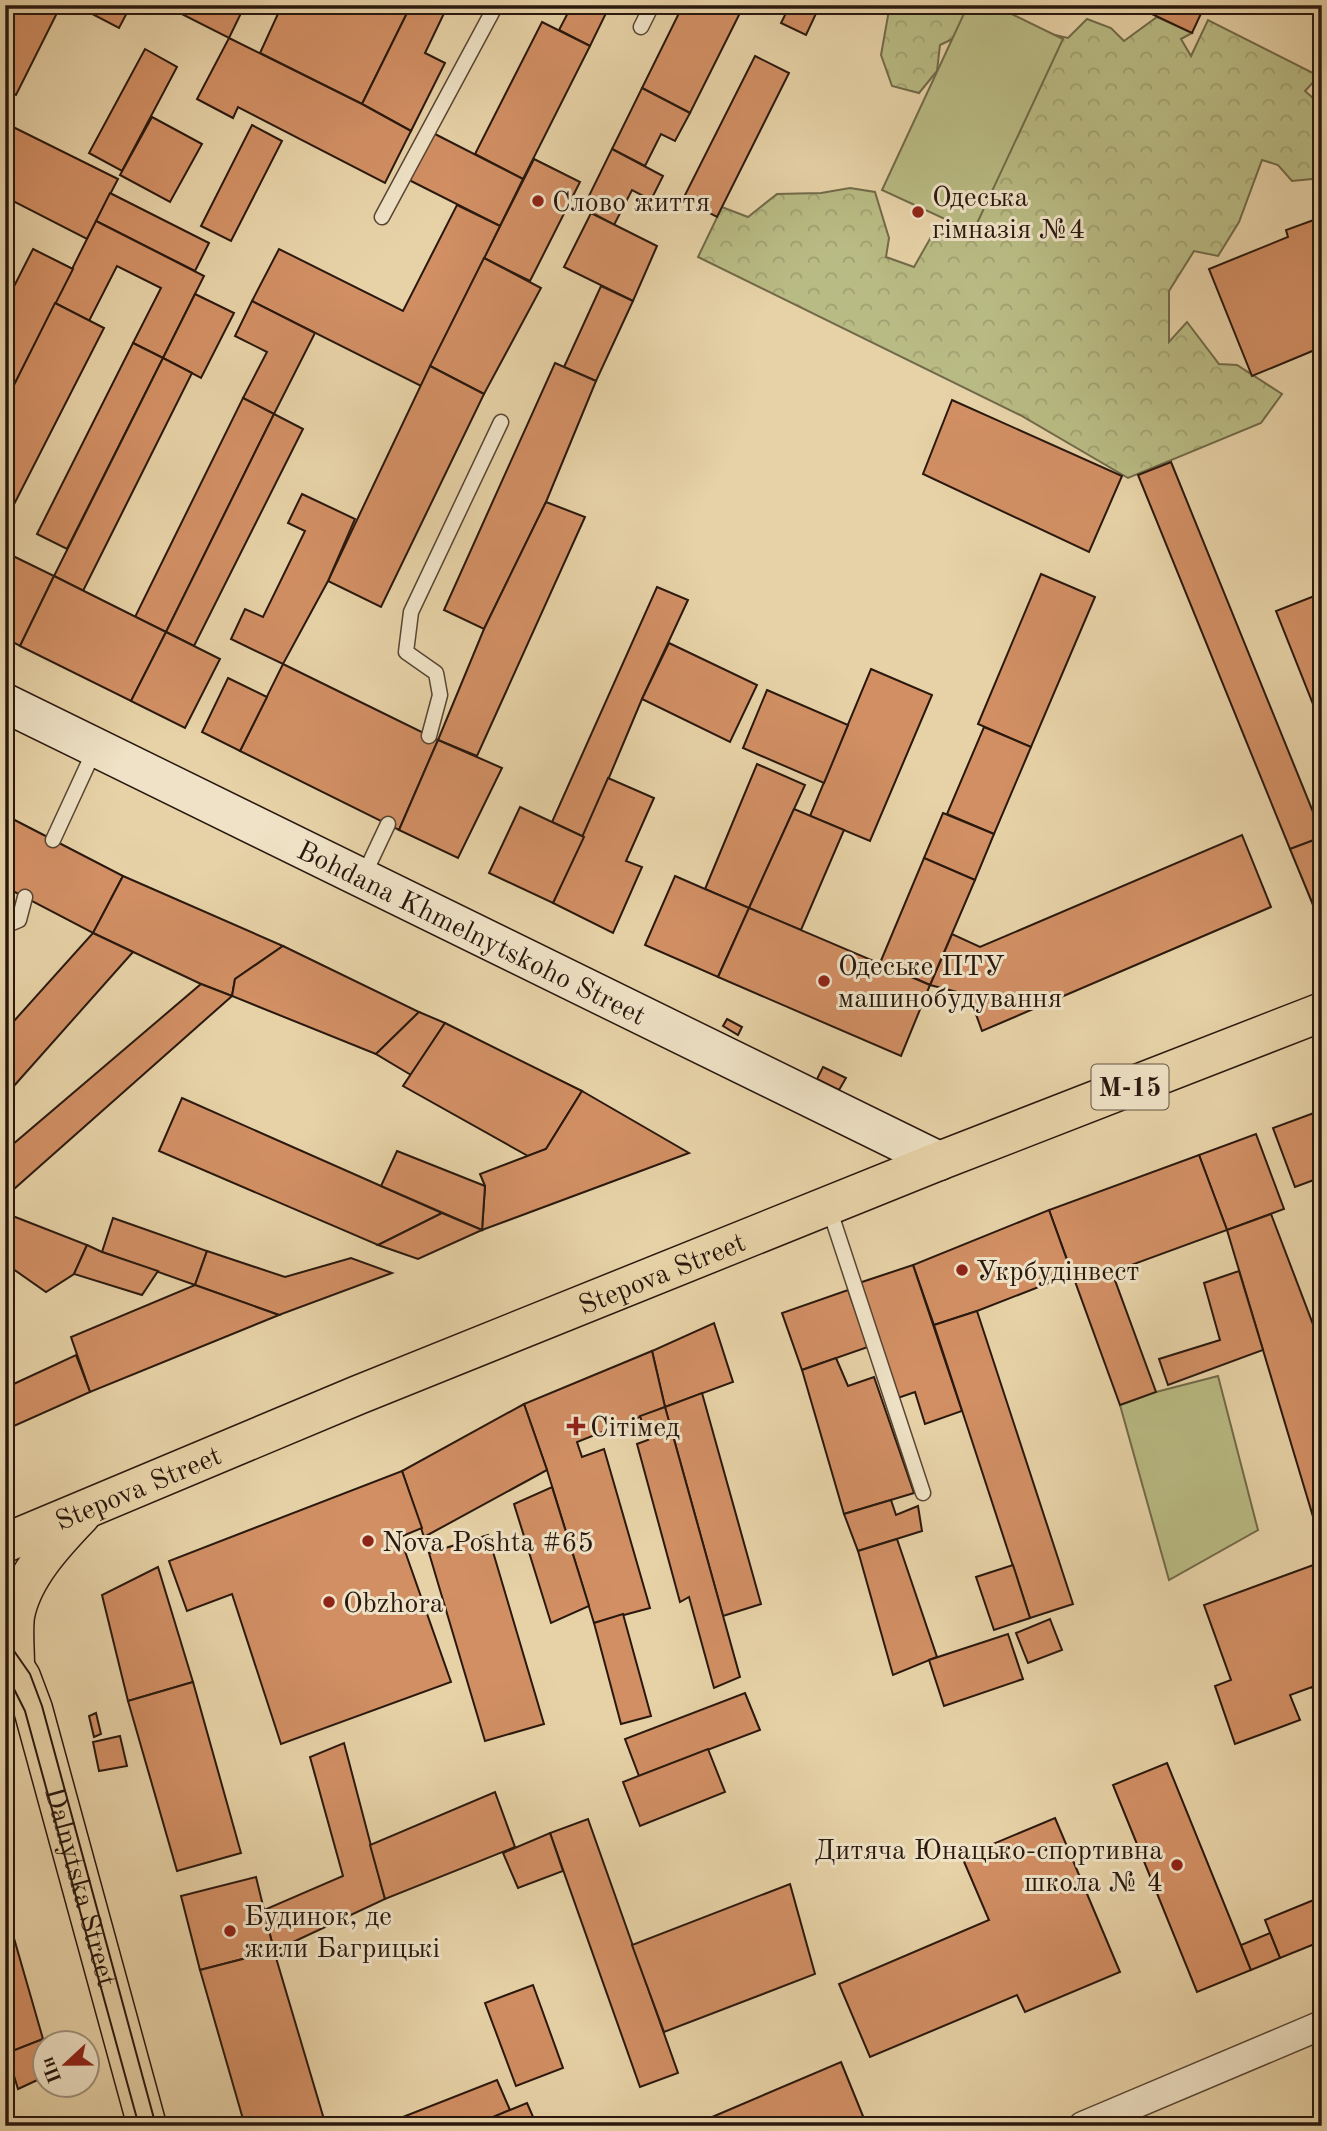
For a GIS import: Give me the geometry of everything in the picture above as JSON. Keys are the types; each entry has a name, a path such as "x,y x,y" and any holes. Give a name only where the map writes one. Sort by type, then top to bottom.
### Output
{"main road":[{"name":"Bohdana Khmelnytskoho Street","path":"5,703 939,1161"},
{"name":"Stepova Street","path":"5,1543 358,1395 939,1161 1322,1012"},
{"path":"10,1659 15,1617 28,1584 54,1543 85,1511"},
{"name":"Dalnytska Street","path":"10,1659 33,1709 146,2126"}],"street":[{"path":"1083,2126 1322,2025"}],"lane":[{"path":"382,217 496,5"},
{"path":"641,27 652,5"},
{"path":"429,736 440,695 436,673 406,652 411,612 501,422"},
{"path":"53,840 96,748"},
{"path":"363,877 388,824"},
{"path":"5,926 19,920 25,897"},
{"path":"828,1206 923,1493"}],"green space":[{"path":"892,5 986,5 982,25 940,45 937,71 919,93 892,86 881,55"},
{"path":"968,5 993,5 1063,39 973,232 882,190"},
{"path":"1157,17 1192,33 1181,39 1191,56 1208,20 1319,76 1305,91 1322,106 1322,178 1292,181 1278,165 1262,160 1239,222 1218,256 1194,251 1169,291 1169,342 1187,322 1219,364 1237,365 1282,394 1261,423 1128,478 1020,415 698,257 722,207 748,217 777,194 821,193 850,188 875,192 889,238 886,257 914,267 931,237 952,232 968,219 1046,33 1068,38 1087,19 1111,28 1124,41"},
{"path":"1218,1376 1258,1530 1169,1580 1120,1405 1156,1392"}],"building":[{"path":"17,5 61,5 16,95 5,89 5,27"},
{"path":"75,5 131,5 119,28"},
{"path":"164,5 245,5 229,38"},
{"path":"282,5 326,5 333,9 335,5 411,5 362,104 260,53"},
{"path":"411,5 448,5 425,53 445,63 411,131 362,104"},
{"path":"572,5 610,5 590,46 559,30"},
{"path":"683,5 744,5 690,113 642,88"},
{"path":"790,5 820,5 806,35 781,23"},
{"path":"1140,5 1205,5 1192,33 1139,8"},
{"path":"542,22 590,46 523,179 475,154"},
{"path":"229,38 411,131 385,183 238,107 233,118 197,99"},
{"path":"145,49 177,67 122,171 89,153"},
{"path":"755,56 789,73 717,217 683,199"},
{"path":"642,88 690,113 675,141 661,134 645,166 612,149"},
{"path":"152,117 202,144 170,202 120,175"},
{"path":"5,123 118,179 87,239 5,197"},
{"path":"252,125 282,141 231,241 201,226"},
{"path":"433,133 523,179 500,226 409,180"},
{"path":"612,149 663,176 651,200 632,190 614,225 583,208"},
{"path":"534,159 580,182 530,281 484,258"},
{"path":"110,193 209,243 195,271 96,221"},
{"path":"457,205 500,226 421,386 252,301 279,249 403,311"},
{"path":"591,213 657,246 633,301 564,267"},
{"path":"1322,217 1322,347 1252,376 1209,269 1288,237 1286,230"},
{"path":"96,221 204,276 163,358 133,343 161,288 117,266 89,321 55,303"},
{"path":"33,249 73,269 5,403 5,304"},
{"path":"484,258 541,288 484,394 430,366"},
{"path":"601,286 633,301 596,381 564,367"},
{"path":"195,294 234,313 201,378 163,358"},
{"path":"252,301 315,333 274,414 243,398 267,352 235,336"},
{"path":"55,303 104,328 5,522 5,403"},
{"path":"133,343 163,358 67,549 37,534"},
{"path":"163,358 192,373 83,591 54,576"},
{"path":"555,363 596,381 546,502 484,629 444,610"},
{"path":"430,366 484,394 381,607 328,581"},
{"path":"243,398 274,414 166,632 135,617"},
{"path":"952,400 1122,476 1089,552 923,474"},
{"path":"274,414 303,429 194,646 166,632"},
{"path":"1171,462 1322,834 1322,837 1290,849 1138,475"},
{"path":"302,494 355,519 328,581 283,664 231,639 245,609 263,617 305,531 288,523"},
{"path":"546,502 585,517 477,756 438,740 484,629"},
{"path":"13,556 54,576 20,646 5,638 5,571"},
{"path":"1041,574 1095,597 1031,747 978,724"},
{"path":"54,576 166,632 131,701 20,646"},
{"path":"657,587 688,600 642,699 584,837 552,822"},
{"path":"1322,593 1322,701 1313,704 1276,611"},
{"path":"166,632 220,659 185,728 131,701"},
{"path":"669,643 757,685 730,742 642,699"},
{"path":"283,664 438,740 399,830 240,751"},
{"path":"871,669 932,695 870,841 810,816"},
{"path":"228,678 267,697 240,751 202,732"},
{"path":"767,690 848,725 824,783 743,748"},
{"path":"984,727 1031,747 994,834 947,814"},
{"path":"438,740 502,768 458,858 399,830"},
{"path":"757,764 805,785 749,908 705,889"},
{"path":"608,778 654,798 626,861 642,867 613,933 553,903"},
{"path":"520,807 584,837 553,903 489,873"},
{"path":"794,809 844,830 801,930 749,908"},
{"path":"943,813 994,834 975,880 924,858"},
{"path":"5,815 123,876 93,933 5,887"},
{"path":"1242,835 1271,907 982,1031 969,995 930,985 952,934 980,947"},
{"path":"1322,837 1322,915 1318,917 1290,849"},
{"path":"924,858 975,880 930,985 880,963"},
{"path":"123,876 283,946 235,979 232,996 201,984 93,933"},
{"path":"675,876 749,908 718,977 645,945"},
{"name":"Одеське ПТУ машинобудування","path":"749,908 930,985 901,1056 718,977"},
{"path":"93,933 133,952 5,1096 5,1031"},
{"path":"283,946 419,1012 376,1054 232,996 235,979"},
{"path":"201,984 232,996 5,1197 5,1151"},
{"path":"419,1012 445,1023 411,1075 376,1054"},
{"path":"727,1019 742,1027 738,1035 723,1026"},
{"path":"445,1023 582,1091 546,1149 528,1156 403,1086"},
{"path":"823,1067 846,1078 839,1090 817,1079"},
{"path":"582,1091 689,1153 482,1230 485,1186 480,1174 546,1149"},
{"path":"182,1098 442,1213 378,1245 159,1151"},
{"path":"1322,1110 1322,1177 1295,1187 1273,1128"},
{"path":"1256,1134 1284,1209 1227,1230 1199,1155"},
{"path":"397,1151 485,1186 482,1230 381,1186"},
{"path":"1199,1155 1227,1230 1112,1272 1156,1392 1120,1405 1049,1210"},
{"path":"1049,1210 1072,1274 934,1325 913,1265"},
{"path":"5,1213 87,1245 74,1274 46,1292 6,1264 10,1253 5,1251"},
{"path":"442,1213 482,1230 418,1259 378,1245"},
{"path":"1271,1214 1322,1348 1322,1517 1314,1520 1227,1230"},
{"path":"113,1218 207,1251 195,1285 102,1252"},
{"path":"87,1245 158,1271 142,1295 74,1274"},
{"path":"207,1251 285,1277 351,1258 392,1273 279,1315 195,1285"},
{"path":"913,1265 962,1411 925,1424 915,1392 895,1399 856,1284"},
{"path":"1239,1271 1263,1350 1168,1385 1159,1359 1220,1340 1204,1283"},
{"path":"195,1285 279,1315 90,1392 71,1337"},
{"path":"848,1290 868,1347 802,1370 782,1313"},
{"path":"977,1311 1073,1604 1030,1618 934,1325"},
{"path":"714,1323 733,1382 665,1407 652,1351"},
{"path":"652,1351 665,1407 577,1442 582,1457 604,1449 650,1608 594,1623 524,1404"},
{"path":"76,1355 90,1392 5,1430 5,1388"},
{"path":"836,1358 848,1386 874,1377 914,1493 844,1514 802,1370"},
{"path":"702,1393 761,1604 723,1616 665,1407"},
{"path":"524,1404 547,1470 424,1537 402,1471"},
{"path":"665,1407 740,1677 714,1688 689,1597 680,1602 637,1444 648,1440 640,1416"},
{"name":"Obzhora","path":"402,1471 422,1528 400,1537 451,1682 281,1744 232,1594 187,1611 169,1561"},
{"path":"552,1487 589,1606 551,1623 514,1504"},
{"path":"891,1500 896,1515 918,1506 922,1531 858,1551 844,1514"},
{"path":"488,1535 544,1724 485,1741 429,1553"},
{"path":"897,1539 937,1657 893,1675 858,1551"},
{"path":"1316,1564 1322,1579 1322,1695 1316,1697 1312,1687 1290,1695 1300,1720 1235,1744 1215,1686 1231,1680 1204,1605"},
{"path":"1013,1565 1030,1618 994,1630 976,1577"},
{"path":"158,1567 193,1682 128,1701 102,1595"},
{"path":"623,1614 651,1716 621,1724 594,1623"},
{"path":"1050,1619 1062,1650 1028,1663 1016,1633"},
{"path":"1008,1634 1023,1679 944,1706 929,1660"},
{"path":"193,1682 241,1853 177,1871 128,1701"},
{"path":"745,1693 760,1730 639,1776 625,1739"},
{"path":"96,1713 101,1734 94,1737 89,1716"},
{"path":"120,1736 127,1766 99,1771 93,1742"},
{"path":"344,1743 385,1899 274,1951 264,1910 343,1876 310,1757"},
{"path":"708,1749 725,1792 640,1826 623,1782"},
{"name":"Дитяча Юнацько-спортивна школа № 4","path":"1167,1763 1251,1970 1197,1992 1113,1785"},
{"path":"495,1792 515,1847 385,1899 370,1845"},
{"path":"1055,1818 1120,1972 1025,2012 1017,1995 870,2057 839,1984 989,1920 962,1857"},
{"path":"588,1819 678,2073 640,2087 550,1833"},
{"path":"550,1833 563,1871 518,1888 503,1853"},
{"name":"Будинок, де жили Багрицькі","path":"256,1877 274,1951 200,1970 181,1896"},
{"path":"790,1884 815,1974 664,2032 632,1945"},
{"path":"1316,1899 1322,1914 1322,1941 1280,1958 1265,1920"},
{"path":"5,1907 40,2030 32,2030 32,2043 5,2054"},
{"path":"1270,1933 1280,1958 1251,1970 1241,1945"},
{"path":"274,1951 326,2126 245,2126 200,1970"},
{"path":"533,1985 563,2068 516,2086 485,2003"},
{"path":"32,2043 32,2082 18,2089 7,2053"},
{"path":"841,2062 867,2126 691,2126"},
{"path":"497,2080 510,2110 472,2126 380,2126"},
{"path":"527,2103 537,2126 472,2126 510,2110"}],"tram line":[{"path":"5,1638 30,1674 42,1706 156,2126"},
{"path":"5,1671 25,1711 139,2126"}],"place":[{"name":"Слово життя","path":"538,201"},
{"name":"Одеська гімназія №4","path":"918,212"},
{"name":"Одеське ПТУ машинобудування","path":"824,981"},
{"name":"Укрбудінвест","path":"962,1270"},
{"name":"Сітімед","path":"576,1426"},
{"name":"Nova Poshta #65","path":"368,1541"},
{"name":"Obzhora","path":"329,1602"},
{"name":"Дитяча Юнацько-спортивна школа № 4","path":"1177,1865"},
{"name":"Будинок, де жили Багрицькі","path":"230,1931"}]}
